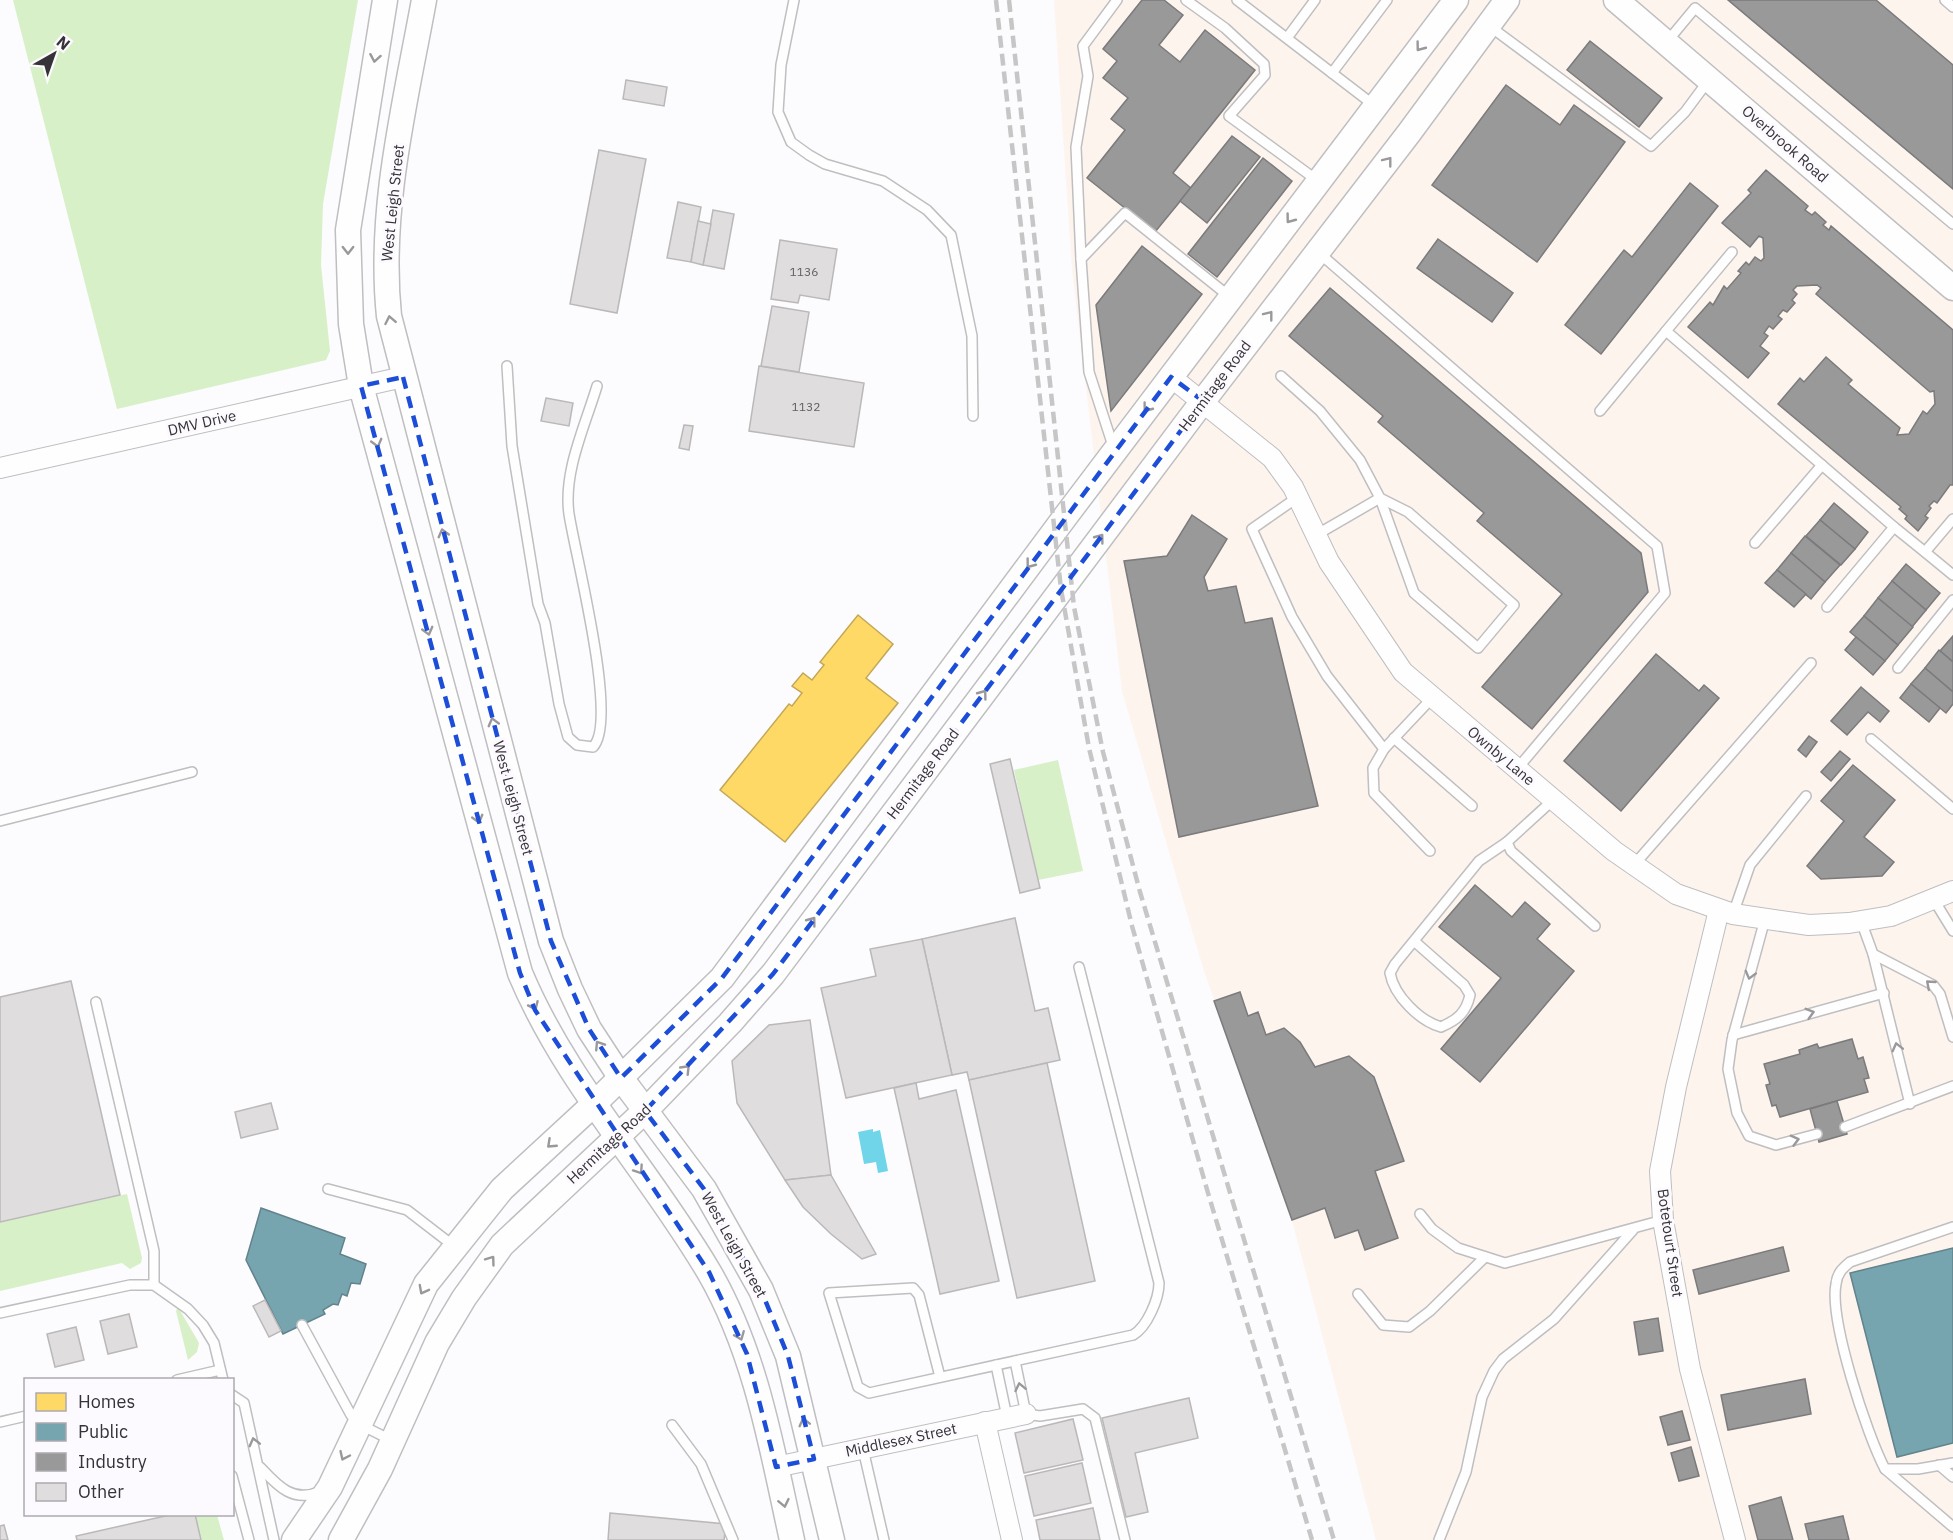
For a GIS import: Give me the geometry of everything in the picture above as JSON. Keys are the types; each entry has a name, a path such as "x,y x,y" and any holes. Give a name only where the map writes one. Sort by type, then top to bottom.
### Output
{"street":[{"path":"386,0 348,230 351,324 361,386 520,973 552,1041 709,1272 732,1317 747,1354 792,1540"},
{"name":"West Leigh Street","path":"424,0 394,167 387,228 385,282 389,316 551,941 589,1029 621,1078 704,1190 761,1290 788,1356 832,1540"},
{"path":"294,1540 330,1487 426,1284 502,1189 594,1104 722,978 1455,0"},
{"name":"Hermitage Road","path":"341,1540 357,1515 437,1344 464,1298 502,1245 645,1111 730,1023 772,974 1507,0"},
{"name":"Overbrook Road","path":"1616,0 1953,288"},
{"name":"Ownby Lane","path":"1171,376 1272,458 1298,497 1329,562 1403,672 1633,866 1676,894 1726,912 1809,925 1891,916 1953,891"},
{"name":"DMV Drive","path":"0,468 403,377"},
{"name":"Botetourt Street","path":"1726,912 1676,1087 1660,1171 1664,1220 1690,1369 1735,1540"},
{"name":"Middlesex Street","path":"776,1467 1017,1416"},
{"path":"985,1422 1012,1540"}],"lane":[{"path":"794,0 781,65 778,112 792,142 809,155 825,164 884,181 927,210 951,235 972,336 973,416"},
{"path":"1115,451 1089,372 1076,147 1088,76 1083,46 1117,0"},
{"path":"1186,0 1225,28 1264,64 1264,75 1229,116 1319,181"},
{"path":"1237,0 1251,4 1287,38 1375,106"},
{"path":"1287,38 1315,0"},
{"path":"1332,73 1387,0"},
{"path":"1687,0 1953,224"},
{"path":"1945,0 1953,7"},
{"path":"1666,43 1695,8"},
{"path":"1488,25 1651,146 1685,112 1709,80"},
{"path":"1081,260 1125,213 1231,297"},
{"path":"1318,252 1657,546 1665,593 1517,769"},
{"path":"1600,411 1732,252"},
{"path":"1666,331 1953,575"},
{"path":"507,366 512,446 538,604 545,623 559,705 568,736 577,745 593,747 598,741 601,720 596,659 586,588 569,513 571,473 597,386"},
{"path":"1281,376 1340,432 1360,460 1380,498 1414,593 1478,648 1514,605 1408,512 1380,498"},
{"path":"1755,543 1822,465"},
{"path":"1298,497 1252,529 1292,616 1327,676 1384,749"},
{"path":"1316,534 1380,498"},
{"path":"1925,552 1953,519"},
{"path":"1827,607 1894,527"},
{"path":"1898,668 1953,600"},
{"path":"1633,866 1811,663"},
{"path":"1430,852 1374,794 1373,768 1384,749 1433,697"},
{"path":"1394,738 1472,806"},
{"path":"1871,739 1953,809"},
{"path":"0,821 192,772"},
{"path":"1726,912 1750,865 1806,796"},
{"path":"1414,941 1464,985 1470,995 1467,1007 1456,1020 1442,1027 1429,1024 1401,997 1391,982 1390,973 1414,941 1479,861 1508,842 1553,800"},
{"path":"1508,842 1510,852 1595,926"},
{"path":"1934,900 1953,931"},
{"path":"1766,919 1733,1035 1728,1069 1737,1113 1749,1136 1776,1145 1817,1134"},
{"path":"1861,921 1884,993 1910,1104"},
{"path":"1873,954 1933,985 1940,994 1953,1037"},
{"path":"940,1377 919,1295 913,1288 829,1293 858,1387 869,1393 1133,1335 1141,1331 1159,1292 1159,1283 1079,967"},
{"path":"1733,1035 1884,993"},
{"path":"96,1002 154,1251 154,1285"},
{"path":"1845,1127 1953,1086"},
{"path":"328,1189 406,1210 455,1247"},
{"path":"1420,1214 1432,1229 1458,1248 1505,1263 1664,1220"},
{"path":"1953,1227 1917,1237 1851,1262 1841,1269 1836,1280 1834,1294 1840,1334 1873,1446 1885,1469 1953,1527"},
{"path":"1439,1540 1466,1472 1482,1397 1494,1371 1503,1359 1554,1319 1633,1230"},
{"path":"1359,1294 1383,1325 1409,1327 1430,1311 1485,1257"},
{"path":"0,1313 130,1285 154,1285 181,1303 203,1325 214,1343 222,1375 195,1378"},
{"path":"302,1325 343,1404 359,1424 392,1440"},
{"path":"1015,1361 1017,1416"},
{"path":"996,1365 1017,1416"},
{"path":"234,1396 244,1403 274,1540"},
{"path":"1017,1416 1040,1416 1083,1409 1095,1418 1125,1540"},
{"path":"0,1422 24,1416"},
{"path":"672,1425 701,1464 733,1540"},
{"path":"863,1449 884,1540"},
{"path":"1885,1469 1918,1469 1953,1463"},
{"path":"259,1465 281,1489 309,1496 330,1487"},
{"path":"1939,1465 1953,1477"},
{"path":"234,1484 249,1540"}],"highlighted area":[{"path":"403,377 551,941 589,1029 621,1078 722,978 1171,377 1203,401 773,974 645,1111 704,1189 761,1290 788,1356 814,1459 776,1467 747,1354 709,1272 535,1010 520,973 361,386"}],"shaded area":[{"path":"1054,0 1953,0 1953,1540 1376,1540 1292,1220 1203,968 1122,691 1072,269"}],"green space":[{"path":"13,0 358,0 323,204 321,265 330,351 326,360 117,409"},
{"path":"1058,760 1083,871 1038,880 1014,770"},
{"path":"127,1194 142,1258 141,1263 130,1269 122,1263 0,1291 0,1222"},
{"path":"178,1307 199,1343 197,1352 188,1360 176,1311"},
{"path":"195,1516 217,1516 224,1540 201,1540"}],"water":[{"path":"873,1129 873,1132 880,1130 888,1171 878,1173 876,1162 864,1164 858,1132"}],"building: Homes":[{"path":"858,615 893,644 866,678 898,703 785,842 720,790 789,704 792,706 802,693 792,686 803,673 812,680 824,665 820,662"}],"building: Public":[{"path":"261,1208 345,1238 340,1254 366,1264 360,1284 351,1283 347,1296 342,1294 338,1305 333,1304 323,1310 325,1314 283,1334 246,1260"},
{"path":"1953,1248 1953,1443 1897,1457 1850,1273"}],"building: Industry":[{"path":"1142,0 1164,0 1183,15 1159,45 1180,62 1205,30 1255,70 1173,173 1191,188 1155,232 1087,178 1125,130 1111,119 1128,98 1103,78 1117,61 1103,49"},
{"path":"1728,0 1876,0 1953,65 1953,189"},
{"path":"1590,41 1662,98 1639,127 1567,70"},
{"path":"1506,85 1560,125 1574,105 1625,142 1537,262 1432,185"},
{"path":"1232,136 1260,157 1207,223 1180,201"},
{"path":"1263,158 1292,181 1217,277 1188,254"},
{"path":"1766,170 1808,206 1805,210 1812,215 1815,212 1826,222 1823,225 1829,230 1831,226 1953,330 1953,485 1950,485 1937,503 1934,501 1929,506 1931,508 1925,516 1928,518 1918,531 1905,519 1907,516 1899,509 1901,507 1778,404 1800,378 1804,382 1826,357 1852,380 1848,384 1900,428 1897,435 1909,434 1923,411 1927,414 1935,404 1934,391 1930,392 1816,294 1821,288 1817,285 1797,286 1793,290 1797,294 1792,300 1795,303 1787,312 1783,310 1778,316 1782,319 1773,329 1769,326 1764,333 1768,336 1760,346 1769,353 1748,378 1688,327 1710,302 1713,305 1724,286 1727,289 1741,273 1738,271 1746,262 1749,265 1755,257 1761,261 1764,258 1763,238 1759,236 1750,247 1722,223 1751,193 1748,190"},
{"path":"1690,183 1718,206 1601,354 1565,325 1624,250 1632,257"},
{"path":"1438,239 1513,293 1492,322 1417,268"},
{"path":"1142,246 1202,294 1111,411 1096,305"},
{"path":"1330,288 1641,553 1648,592 1532,729 1482,687 1562,594 1477,521 1484,513 1378,422 1383,416 1289,336"},
{"path":"1834,503 1868,532 1855,549 1820,520"},
{"path":"1192,515 1227,539 1204,577 1208,591 1236,586 1245,623 1272,618 1318,806 1179,837 1124,561 1167,556"},
{"path":"1820,520 1855,549 1841,565 1806,536"},
{"path":"1805,536 1840,565 1825,582 1791,553"},
{"path":"1791,553 1825,582 1811,599 1777,570"},
{"path":"1906,564 1940,593 1926,610 1892,581"},
{"path":"1777,570 1806,594 1794,607 1765,583"},
{"path":"1892,581 1926,610 1912,627 1878,598"},
{"path":"1878,598 1913,627 1898,645 1864,616"},
{"path":"1864,616 1898,645 1885,661 1850,632"},
{"path":"1953,636 1953,662 1940,651"},
{"path":"1856,637 1885,661 1873,675 1845,650"},
{"path":"1939,650 1953,662 1953,692 1925,668"},
{"path":"1656,654 1699,691 1704,685 1719,698 1621,811 1564,761"},
{"path":"1925,668 1953,692 1953,704 1946,713 1911,684"},
{"path":"1911,684 1940,708 1929,722 1900,698"},
{"path":"1861,687 1889,711 1880,722 1868,712 1847,735 1831,721"},
{"path":"1809,736 1817,742 1806,757 1798,750"},
{"path":"1840,751 1850,759 1831,781 1821,772"},
{"path":"1853,765 1895,800 1864,837 1894,862 1882,876 1821,879 1807,866 1844,821 1821,801"},
{"path":"1475,885 1512,917 1525,902 1550,924 1537,939 1574,971 1480,1082 1441,1049 1501,978 1439,927"},
{"path":"1240,992 1248,1016 1258,1012 1266,1035 1284,1028 1300,1042 1315,1067 1349,1056 1374,1077 1404,1161 1375,1171 1398,1238 1365,1250 1358,1230 1335,1238 1325,1208 1292,1220 1214,1001"},
{"path":"1852,1039 1858,1059 1863,1057 1869,1078 1864,1079 1868,1092 1780,1117 1776,1105 1772,1106 1766,1085 1770,1084 1764,1064 1800,1054 1799,1050 1817,1044 1819,1048"},
{"path":"1837,1101 1847,1134 1819,1142 1810,1109"},
{"path":"1783,1247 1789,1271 1699,1294 1693,1270"},
{"path":"1658,1318 1663,1351 1639,1355 1634,1322"},
{"path":"1805,1379 1811,1414 1728,1430 1721,1395"},
{"path":"1682,1411 1690,1440 1668,1445 1660,1417"},
{"path":"1691,1447 1699,1476 1679,1481 1671,1453"},
{"path":"1781,1497 1793,1540 1758,1540 1749,1506"},
{"path":"1843,1516 1849,1540 1809,1540 1805,1524"}],"building: Other":[{"path":"626,80 667,87 664,106 623,99"},
{"path":"599,150 646,159 617,313 570,304"},
{"path":"678,202 701,207 691,262 667,258"},
{"path":"713,210 734,214 724,269 703,265"},
{"path":"698,221 711,224 703,265 691,262"},
{"path":"780,240 837,249 829,300 800,295 798,303 771,299"},
{"path":"772,306 809,312 799,372 761,366"},
{"path":"759,366 864,383 854,447 749,431"},
{"path":"546,398 573,403 569,426 541,421"},
{"path":"684,425 693,426 689,450 679,448"},
{"path":"1010,759 1040,888 1020,893 990,764"},
{"path":"1015,918 1035,1011 1048,1008 1060,1060 969,1080 967,1072 952,1075 922,939"},
{"path":"922,939 952,1075 846,1098 821,988 876,976 870,949"},
{"path":"71,981 120,1195 0,1222 0,997"},
{"path":"810,1020 831,1175 785,1180 737,1103 732,1061 769,1025"},
{"path":"1047,1063 1095,1281 1017,1298 969,1080"},
{"path":"916,1083 919,1099 956,1090 999,1281 940,1294 894,1088"},
{"path":"271,1103 278,1129 241,1138 235,1112"},
{"path":"831,1175 876,1254 862,1259 831,1234 803,1207 785,1180"},
{"path":"265,1300 281,1331 269,1337 253,1306"},
{"path":"129,1314 137,1347 108,1354 100,1321"},
{"path":"76,1327 84,1360 55,1367 47,1334"},
{"path":"1189,1398 1198,1438 1135,1453 1148,1512 1126,1517 1102,1418"},
{"path":"1073,1419 1083,1460 1024,1473 1015,1433"},
{"path":"1082,1463 1091,1503 1034,1516 1025,1476"},
{"path":"1093,1508 1100,1540 1040,1540 1036,1520"},
{"path":"610,1513 726,1524 724,1540 608,1540"},
{"path":"165,1516 195,1516 201,1540 77,1540 76,1536"},
{"path":"4,1525 8,1540 0,1540 0,1526"}],"railway":[{"path":"996,0 1061,589 1089,748 1132,926 1208,1193 1312,1540"},
{"path":"1009,0 1074,607 1103,752 1140,892 1334,1540"}]}
